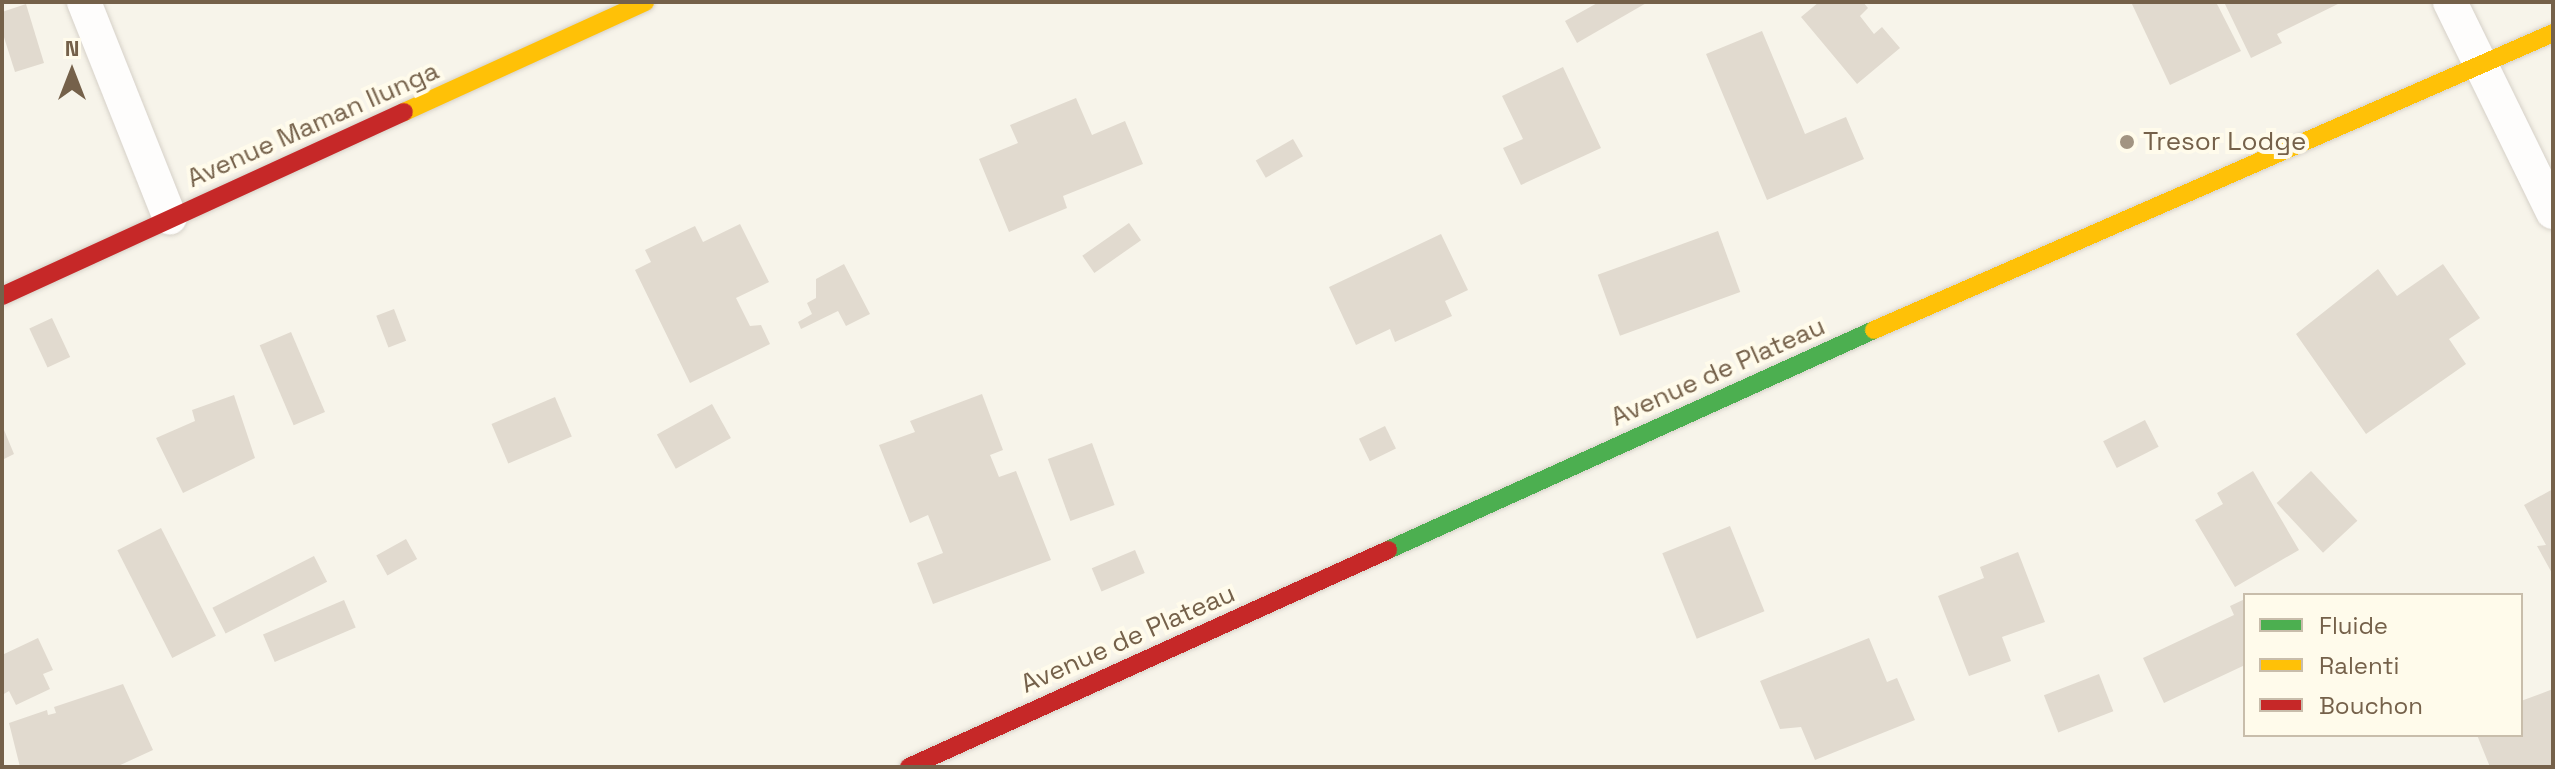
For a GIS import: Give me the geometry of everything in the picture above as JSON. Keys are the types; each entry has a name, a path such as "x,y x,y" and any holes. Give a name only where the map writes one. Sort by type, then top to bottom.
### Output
{"street":[{"path":"84,2 170,218"},
{"name":"Avenue Maman Ilunga","path":"2,296 645,2"},
{"path":"2450,2 2553,212"},
{"name":"Avenue de Plateau","path":"909,767 1851,340 2553,33"}],"building":[{"path":"1599,2 1648,2 1577,43 1565,21"},
{"path":"1819,2 1863,2 1868,8 1860,16 1874,34 1882,27 1900,48 1857,84 1801,17"},
{"path":"2131,2 2216,2 2241,51 2170,85"},
{"path":"2224,2 2342,2 2277,34 2282,43 2251,58"},
{"path":"26,4 44,63 15,72 2,31 2,12"},
{"path":"1762,31 1805,134 1846,117 1864,159 1767,200 1706,54"},
{"path":"1563,67 1601,148 1521,185 1503,148 1523,139 1502,96"},
{"path":"1076,98 1092,135 1125,121 1143,164 1063,196 1067,208 1009,232 979,159 1018,143 1010,125"},
{"path":"1293,139 1303,156 1266,178 1256,160"},
{"path":"1129,223 1141,240 1094,273 1082,256"},
{"path":"740,224 769,282 736,298 750,326 761,325 770,344 690,383 635,270 651,262 645,250 695,226 703,242"},
{"path":"1718,231 1740,292 1620,336 1598,275"},
{"path":"1441,234 1468,290 1445,301 1452,316 1395,342 1390,329 1356,345 1329,287"},
{"path":"844,264 870,314 846,326 838,311 801,329 798,322 812,314 807,303 816,298 816,279"},
{"path":"2443,264 2480,318 2449,339 2466,364 2366,434 2296,334 2378,269 2397,296"},
{"path":"394,309 406,341 388,348 376,316"},
{"path":"52,318 70,357 48,368 29,329"},
{"path":"291,332 325,412 294,425 260,345"},
{"path":"982,394 1003,450 990,455 999,477 1016,471 1051,560 933,604 917,563 943,553 928,515 910,523 879,445 915,432 910,421"},
{"path":"234,395 255,458 183,493 156,438 195,421 192,410"},
{"path":"555,397 572,437 508,464 491,424"},
{"path":"712,404 731,438 676,469 657,435"},
{"path":"2145,420 2159,447 2117,468 2103,441"},
{"path":"2,425 14,454 2,460"},
{"path":"1385,426 1396,448 1370,461 1359,439"},
{"path":"1092,443 1115,505 1070,521 1048,459"},
{"path":"2253,471 2299,550 2235,587 2195,520 2223,504 2217,493"},
{"path":"2311,471 2357,521 2323,553 2277,503"},
{"path":"2553,489 2553,575 2537,546 2546,545 2524,505"},
{"path":"1730,526 1764,611 1697,639 1662,553"},
{"path":"161,528 216,636 172,658 117,550"},
{"path":"406,539 417,559 387,576 376,555"},
{"path":"1135,550 1145,573 1102,591 1092,568"},
{"path":"2018,552 2045,622 2002,637 2011,661 1969,676 1938,596 1984,578 1980,567"},
{"path":"314,556 327,582 226,634 212,608"},
{"path":"344,600 356,628 275,662 263,634"},
{"path":"2243,600 2243,666 2164,703 2143,658 2234,615 2230,606"},
{"path":"38,638 53,670 43,674 50,689 16,705 9,691 2,695 2,655"},
{"path":"1869,638 1887,682 1897,678 1915,720 1815,760 1801,727 1780,729 1760,681"},
{"path":"2099,674 2113,711 2058,732 2044,695"},
{"path":"123,684 153,750 116,767 20,767 9,723 47,710 48,715 56,713 54,707"},
{"path":"2553,689 2553,767 2490,767 2478,737 2523,737 2523,700"}],"traffic: fast":[{"path":"1388,550 1874,330"}],"traffic: slow":[{"path":"404,112 645,2"},
{"path":"1874,330 2553,33"}],"traffic: jam":[{"path":"2,296 404,112"},
{"path":"909,767 1388,550"}],"place":[{"name":"Tresor Lodge","path":"2127,142"}]}
